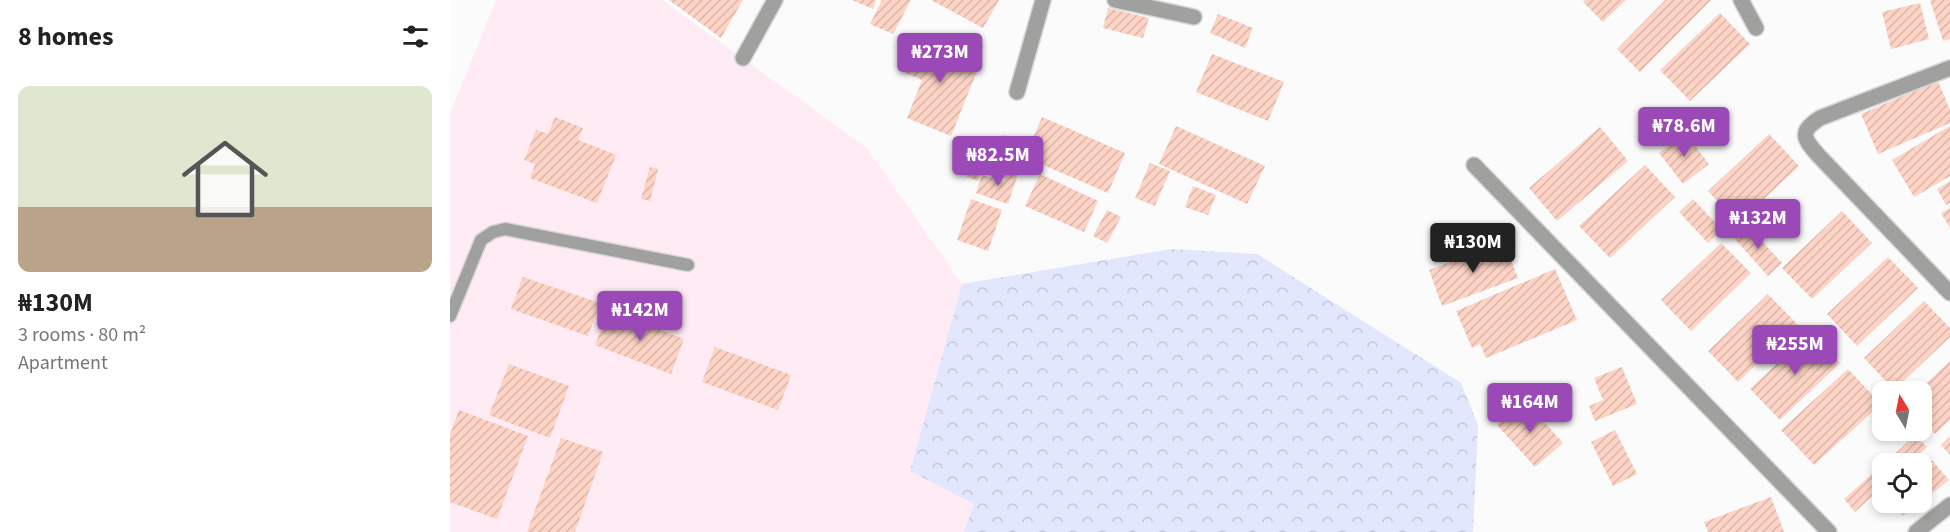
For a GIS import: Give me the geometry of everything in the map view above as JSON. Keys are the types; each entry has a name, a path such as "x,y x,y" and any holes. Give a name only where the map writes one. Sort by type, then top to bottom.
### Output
{"street":[{"path":"743,58 776,0"},
{"path":"1017,92 1043,0"},
{"path":"1115,0 1194,17"},
{"path":"1741,0 1756,28"},
{"path":"1950,68 1820,118 1808,126 1805,134 1807,142 1818,155 1950,293"},
{"path":"1473,165 1828,532"},
{"path":"1916,532 1950,505"}],"lane":[{"path":"450,316 481,240 492,232 506,228 688,265"}],"shaded area":[{"path":"496,0 662,0 867,148 962,284 910,471 975,504 964,532 450,532 450,114"}],"green space":[{"path":"1171,249 1257,254 1461,383 1478,425 1473,532 964,532 974,504 910,471 962,284"}],"building":[{"path":"669,0 743,0 721,38"},
{"path":"852,0 876,0 873,9"},
{"path":"882,0 911,0 893,34 870,24"},
{"path":"931,0 999,0 983,28"},
{"path":"1585,0 1626,0 1603,22 1583,2"},
{"path":"1665,0 1711,0 1640,72 1617,49"},
{"path":"1930,0 1950,0 1950,39 1943,41"},
{"path":"1920,3 1929,39 1891,49 1882,12"},
{"path":"1108,8 1149,18 1143,38 1103,28"},
{"path":"1720,13 1750,44 1690,101 1660,70"},
{"path":"1218,14 1253,28 1245,48 1210,33"},
{"path":"918,36 981,61 951,136 907,118 922,80 903,72"},
{"path":"1212,54 1284,82 1268,121 1196,92"},
{"path":"1938,81 1950,110 1950,123 1878,154 1861,114"},
{"path":"555,117 583,128 578,140 616,155 597,203 530,178 535,164 524,160 536,130 548,134"},
{"path":"1042,117 1125,153 1108,193 1025,157"},
{"path":"1176,126 1265,166 1247,204 1159,164"},
{"path":"1950,126 1950,176 1914,197 1892,160"},
{"path":"1600,127 1628,161 1557,221 1529,188"},
{"path":"1685,133 1709,164 1683,184 1659,153"},
{"path":"1769,134 1799,166 1738,223 1708,191"},
{"path":"1002,135 1018,140 1011,160 996,156"},
{"path":"972,163 983,167 978,181 967,177"},
{"path":"1150,163 1170,171 1155,206 1135,198"},
{"path":"1645,165 1675,197 1610,258 1579,226"},
{"path":"650,167 658,169 650,201 641,199"},
{"path":"1009,167 1019,171 1008,204 976,193 982,175 1004,182"},
{"path":"1040,174 1098,201 1084,232 1025,206"},
{"path":"1950,181 1950,203 1946,205 1937,189"},
{"path":"1193,186 1216,195 1208,215 1185,207"},
{"path":"971,199 1002,210 988,251 957,240"},
{"path":"1693,199 1722,230 1708,243 1679,212"},
{"path":"1950,208 1950,228 1941,213"},
{"path":"1107,210 1121,217 1107,243 1093,236"},
{"path":"1842,211 1872,243 1812,299 1782,268"},
{"path":"1747,225 1782,263 1768,276 1733,237"},
{"path":"1504,242 1518,278 1442,306 1429,270"},
{"path":"1721,243 1751,273 1691,331 1661,300"},
{"path":"1888,257 1918,288 1857,346 1827,314"},
{"path":"1555,269 1577,320 1486,358 1480,344 1472,348 1456,311"},
{"path":"523,277 600,303 588,336 511,309"},
{"path":"1768,294 1798,325 1738,382 1708,351"},
{"path":"1924,301 1950,328 1950,337 1904,381 1886,381 1864,358"},
{"path":"609,310 684,339 671,374 595,345"},
{"path":"1810,332 1840,363 1780,420 1750,389"},
{"path":"715,347 791,375 778,410 702,382"},
{"path":"1950,361 1950,420 1935,434 1932,431 1932,381 1929,381"},
{"path":"509,364 569,386 550,438 489,415"},
{"path":"1622,367 1637,404 1595,421 1589,406 1603,400 1594,378"},
{"path":"1848,369 1872,394 1872,412 1814,465 1781,430"},
{"path":"1525,400 1563,443 1535,467 1497,425"},
{"path":"459,410 528,436 497,519 450,502 450,435"},
{"path":"1615,430 1637,474 1613,486 1591,442"},
{"path":"1950,436 1950,455 1941,445"},
{"path":"561,438 603,452 575,532 527,532"},
{"path":"1909,441 1921,441 1927,447 1921,453 1896,453"},
{"path":"1932,460 1949,480 1932,493"},
{"path":"1872,474 1872,496 1855,512 1844,499"},
{"path":"1771,497 1784,532 1708,532 1704,522"}]}
